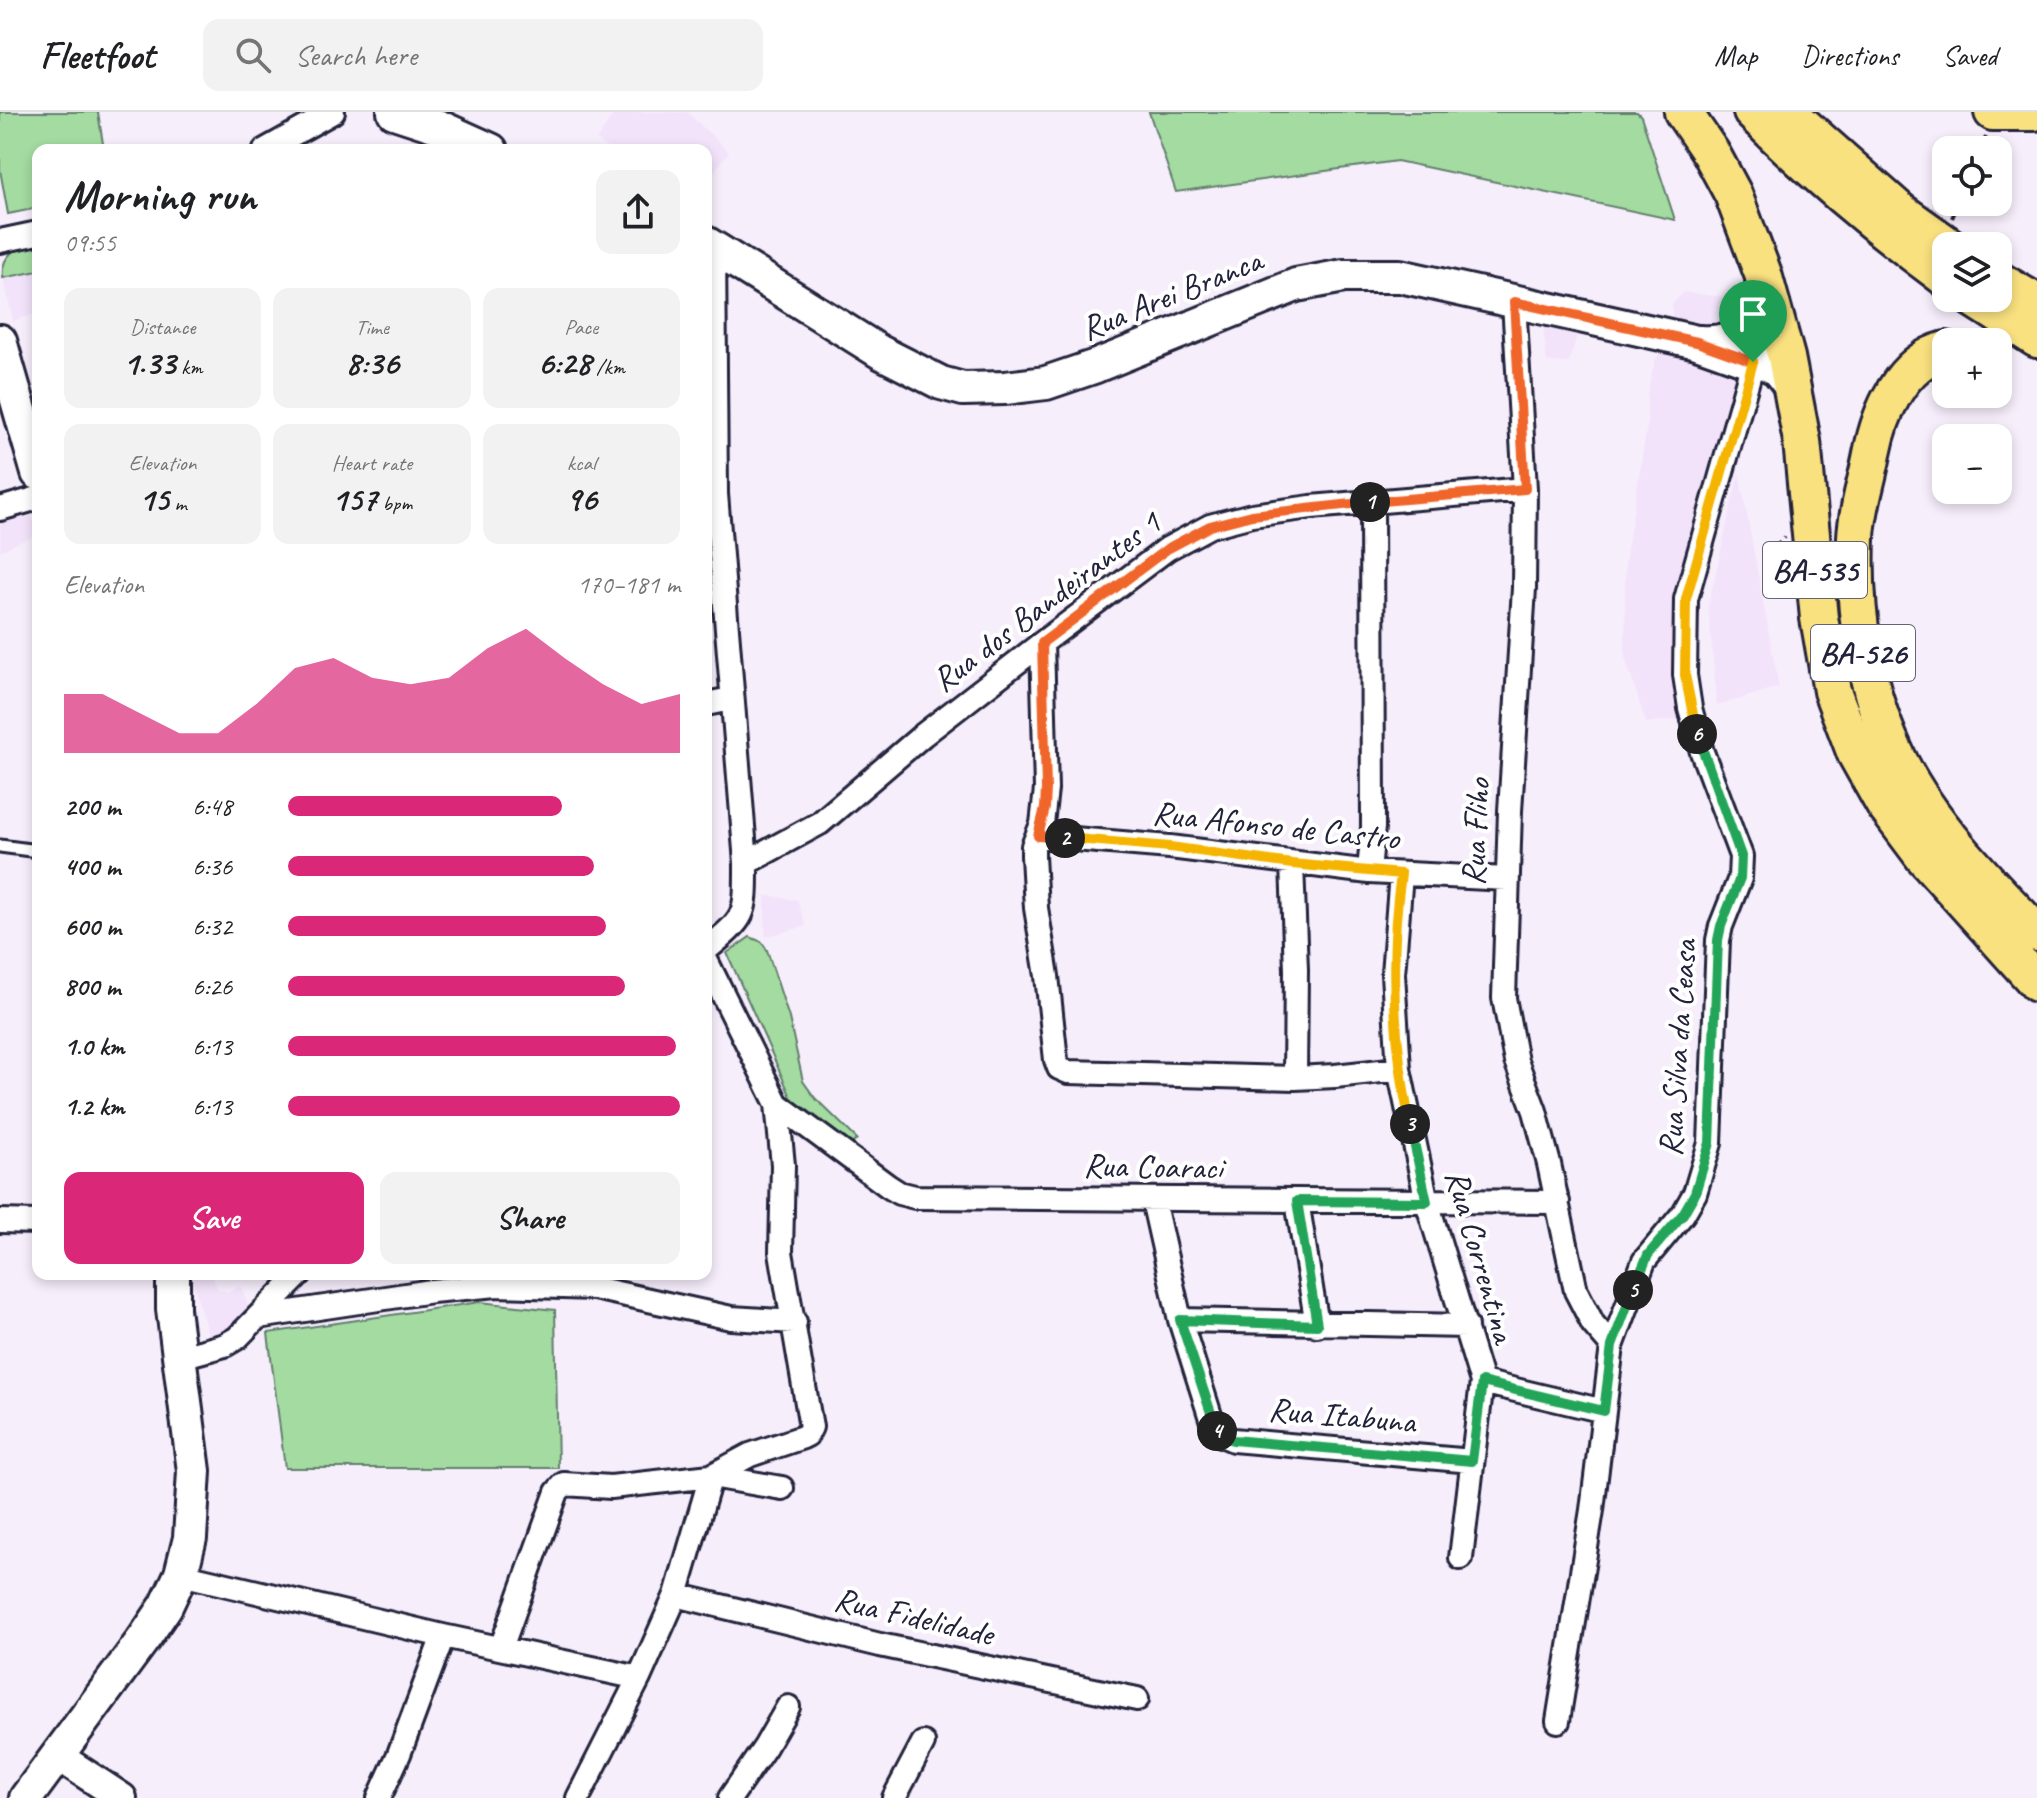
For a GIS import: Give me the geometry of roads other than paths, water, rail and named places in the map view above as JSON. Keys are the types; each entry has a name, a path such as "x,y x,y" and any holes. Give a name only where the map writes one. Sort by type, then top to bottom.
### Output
{"highway":[{"name":"BA-535","path":"1683,112 1711,153 1733,194 1763,274 1802,441 1819,618 1832,691 1856,754 1884,804 1923,856 2037,983"},
{"path":"1752,112 1795,156 1879,229 1932,268"},
{"path":"1788,112 1901,212 1932,234"},
{"path":"1993,112 2034,112"},
{"path":"2012,288 2037,303"},
{"path":"1995,312 2037,339"},
{"path":"2012,350 2037,355"},
{"name":"BA-526","path":"1932,358 1919,365 1898,385 1885,406 1875,438 1856,535 1863,656 1899,762 1928,808 1984,877 2037,933"}],"main road":[{"path":"394,112 440,127 478,144"},
{"name":"Rua Arei Branca","path":"712,245 880,352 941,383 963,389 1046,383 1096,366 1296,285 1344,276 1400,276 1697,342 1753,362 1765,363 1777,369 1792,388"},
{"path":"1750,326 1759,306 1763,274"},
{"name":"Rua Arei Branca","path":"1697,342 1718,343 1735,338 1750,326"},
{"path":"0,341 32,452"},
{"path":"26,1798 166,1606 181,1574 190,1538 194,1471 173,1309 173,1280"}],"street":[{"path":"276,144 333,112"},
{"path":"0,241 32,234"},
{"name":"Rua Fliho","path":"1514,302 1525,489 1524,588 1515,706 1503,968 1508,1030 1535,1111 1579,1300 1593,1324 1612,1346"},
{"name":"Rua Silva da Ceasa","path":"1558,1721 1592,1510 1612,1346 1644,1261 1683,1214 1695,1193 1710,1143 1718,940 1740,878 1741,856 1702,752 1690,708 1685,675 1686,599 1753,362 1750,326"},
{"name":"Rua dos Bandeirantes 1","path":"746,863 820,823 923,735 1042,643 1167,549 1210,526 1252,515 1525,489"},
{"path":"0,509 32,500"},
{"path":"1369,872 1373,827 1372,502"},
{"path":"712,506 746,863 746,903 741,919 712,945"},
{"path":"1042,643 1046,789 1045,808 1033,856 1036,908 1059,1068 1068,1072 1295,1078 1399,1069"},
{"path":"712,703 731,699"},
{"name":"Rua Afonso de Castro","path":"1038,836 1170,847 1369,872 1507,879"},
{"path":"1292,864 1296,970 1295,1078"},
{"name":"Rua Correntina","path":"1401,874 1393,974 1399,1069 1427,1202 1482,1382 1461,1558"},
{"path":"586,1795 676,1595 711,1476 750,1455 807,1435 811,1422 781,1252 783,1165 777,1104 712,972"},
{"name":"Rua Coaraci","path":"777,1104 899,1193 915,1197 1558,1202"},
{"path":"1153,1200 1180,1320 1466,1326"},
{"path":"1297,1201 1317,1325"},
{"path":"0,1221 32,1222"},
{"path":"181,1357 225,1345 237,1338 291,1280"},
{"path":"258,1317 432,1291 497,1285 594,1288 731,1318 795,1322"},
{"name":"Rua Itabuna","path":"1180,1320 1213,1425 1219,1434 1233,1440 1472,1461"},
{"path":"1482,1382 1604,1411"},
{"path":"501,1648 557,1492 568,1484 611,1487 711,1476 782,1488"},
{"path":"181,1574 443,1636 639,1678"},
{"name":"Rua Fidelidade","path":"676,1595 880,1645 1137,1699"},
{"path":"379,1798 399,1754 443,1636"},
{"path":"730,1798 788,1707"},
{"path":"894,1798 923,1743"},
{"path":"58,1756 122,1798"}],"lane":[{"path":"0,846 32,850"}]}
